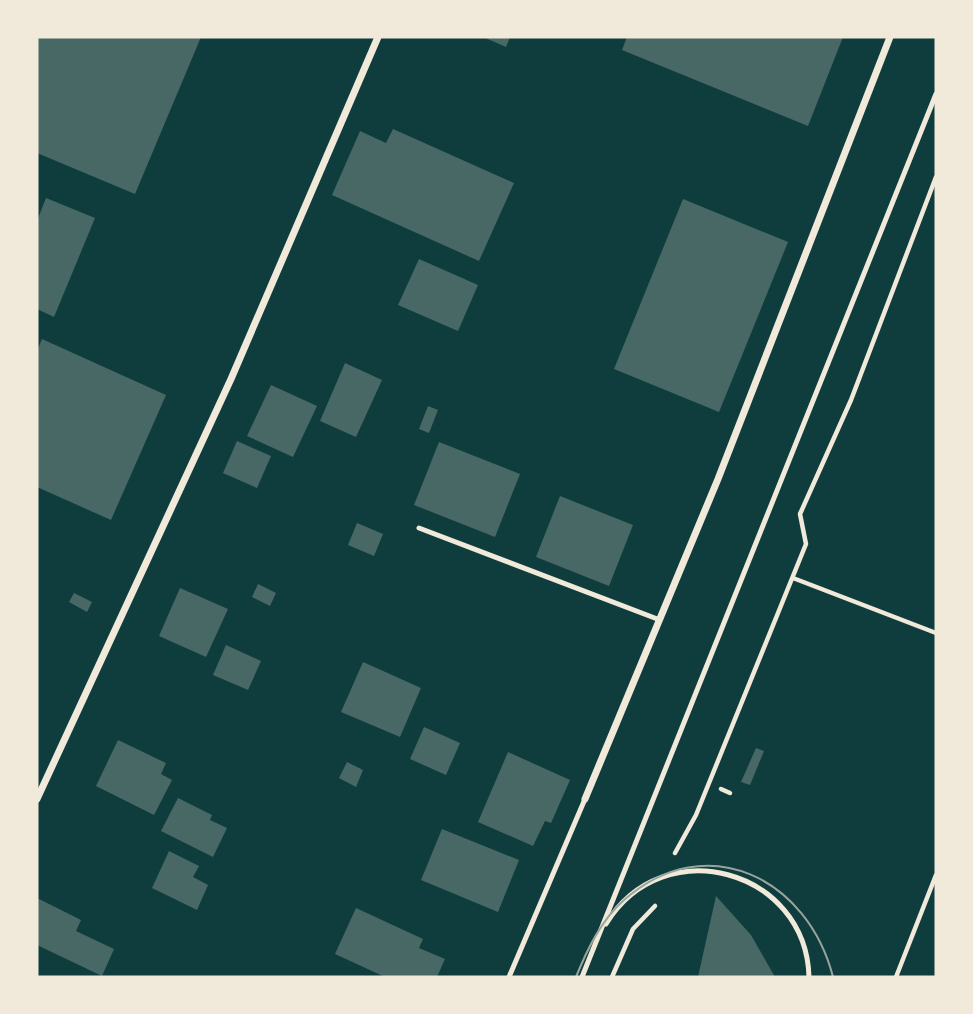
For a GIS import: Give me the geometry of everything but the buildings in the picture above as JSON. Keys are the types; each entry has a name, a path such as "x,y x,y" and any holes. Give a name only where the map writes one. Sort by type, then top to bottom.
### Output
{"street":[{"path":"37,799 231,379 378,37"},
{"path":"585,799 660,620 890,37"}],"lane":[{"path":"582,977 936,94"},
{"path":"419,528 660,620"},
{"path":"509,977 585,799"},
{"path":"593,950 615,909 650,881 682,870 699,869 745,882 773,896 798,928 809,958 809,977"}],"path":[{"path":"675,853 696,815 793,578 806,544 800,514 851,400 936,177"},
{"path":"793,578 936,633"},
{"path":"721,789 730,793"},
{"path":"896,977 936,875"},
{"path":"612,977 633,929 659,901"}],"tram line":[{"path":"576,977 602,926 624,900 656,878 688,867 720,866 750,874 778,890 801,913 820,943 833,977"}]}
